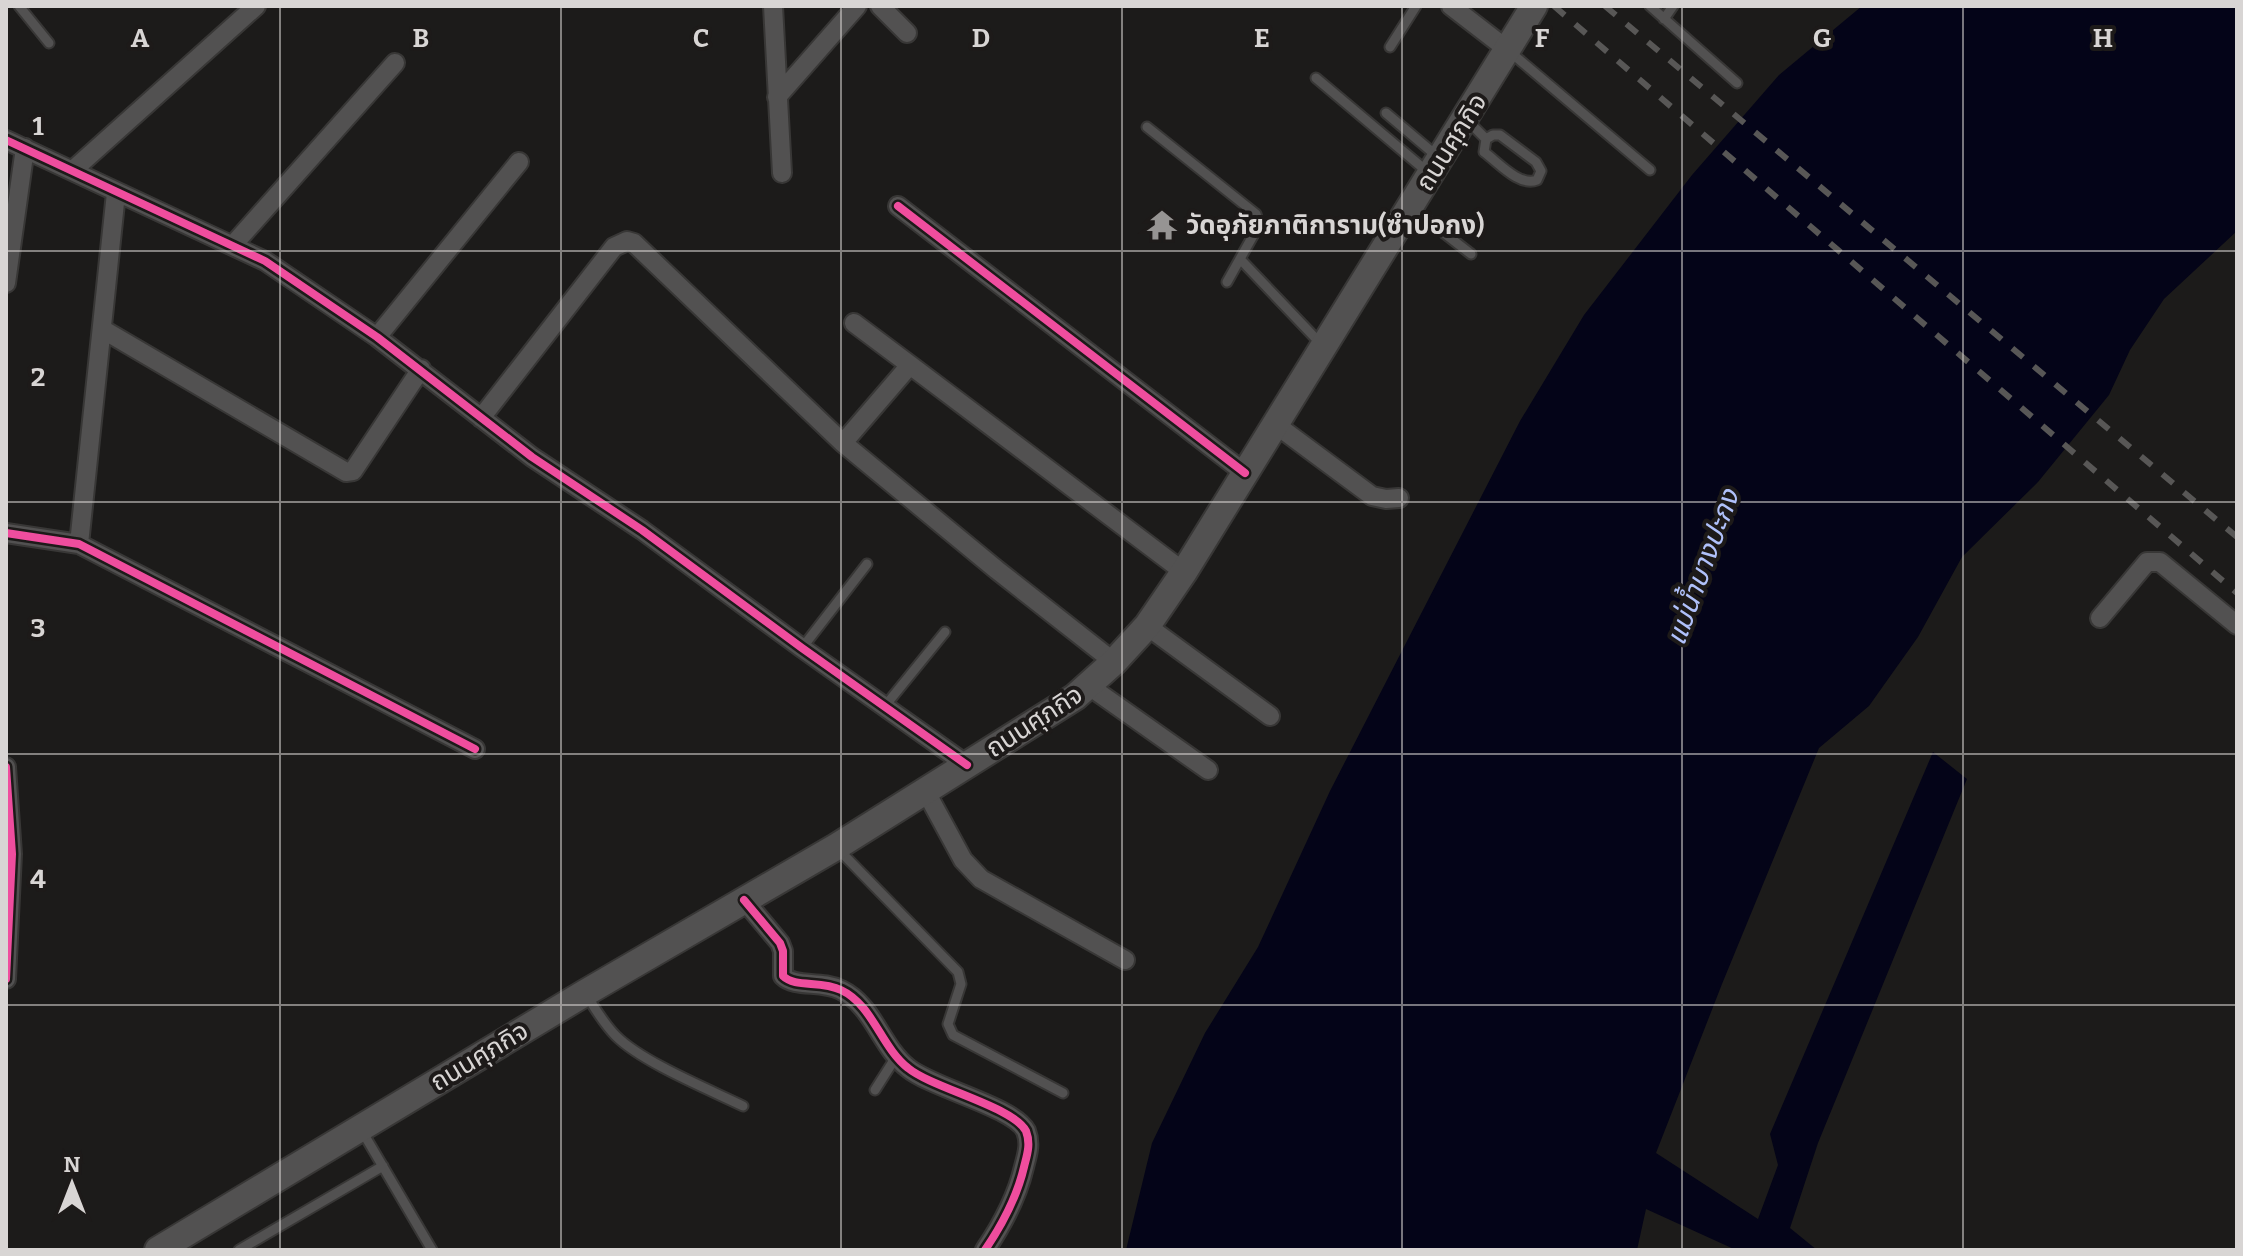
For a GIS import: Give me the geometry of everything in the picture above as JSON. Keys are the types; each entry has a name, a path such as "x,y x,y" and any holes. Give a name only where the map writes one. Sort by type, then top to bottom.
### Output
{"main road":[{"name":"ถนนศุภกิจ","path":"158,1250 585,993 836,847 1089,686 1147,626 1184,572 1534,6"}],"street":[{"path":"72,171 256,6"},
{"path":"773,6 782,173"},
{"path":"777,97 857,6"},
{"path":"880,6 907,33"},
{"path":"1451,6 1508,50"},
{"path":"233,245 395,63"},
{"path":"6,140 265,261 377,337 481,418 642,530 967,765"},
{"path":"6,283 25,148"},
{"path":"377,337 519,162"},
{"path":"79,544 116,193"},
{"path":"898,206 1245,473"},
{"path":"481,418 614,247 627,241 634,243 843,443 1114,662"},
{"path":"854,323 1184,572"},
{"path":"102,329 346,472 353,471 421,369"},
{"path":"843,443 910,365"},
{"path":"1275,424 1372,496 1399,498"},
{"path":"6,533 79,544 475,749"},
{"path":"2100,618 2147,562 2160,562 2237,625"},
{"path":"1147,626 1270,716"},
{"path":"1089,686 1208,770"},
{"path":"6,767 12,854 6,979"},
{"path":"925,790 963,860 981,879 1125,960"},
{"path":"744,900 780,943 783,976 788,981 800,984 814,982 843,991 863,1009 896,1057 913,1073 1007,1115 1025,1128 1029,1145 1020,1184 985,1250"}],"lane":[{"path":"19,6 49,43"},
{"path":"1390,47 1416,6"},
{"path":"1650,6 1737,83"},
{"path":"1664,19 1673,6"},
{"path":"1508,50 1650,170"},
{"path":"1316,78 1435,167"},
{"path":"1386,113 1435,167"},
{"path":"1465,119 1486,139"},
{"path":"1147,127 1256,214 1259,225 1227,282"},
{"path":"1500,135 1536,162 1541,171 1537,180 1531,183 1521,181 1484,152 1486,139 1500,135"},
{"path":"1411,207 1471,254"},
{"path":"1241,260 1323,347"},
{"path":"802,648 867,564"},
{"path":"885,706 945,632"},
{"path":"836,847 958,972 961,984 948,1024 953,1035 1063,1093"},
{"path":"585,993 618,1039 743,1106"},
{"path":"875,1090 896,1057"},
{"path":"360,1128 432,1250"},
{"path":"239,1250 383,1166"}],"water":[{"name":"แม่น้ำบางปะกง","path":"1862,6 2237,6 2237,231 2164,299 2130,350 2109,395 2038,482 1962,557 1918,637 1869,706 1819,748 1656,1153 1758,1219 1778,1165 1770,1134 1933,752 1967,779 1818,1143 1790,1228 1817,1250 1736,1250 1646,1209 1637,1250 1126,1250 1152,1143 1205,1033 1258,947 1330,791 1520,421 1584,315 1692,175 1779,75"}],"railway":[{"path":"1554,6 2237,593"},
{"path":"1605,6 2237,537"}],"cycle path":[{"path":"6,140 265,261 377,337 532,457 642,530 967,765"},
{"path":"898,206 1245,473"},
{"path":"6,533 79,544 475,749"},
{"path":"6,767 12,854 6,979"},
{"path":"744,900 780,943 783,976 794,982 833,987 852,997 908,1068 1006,1114 1026,1131 1028,1149 1021,1178 1003,1221 985,1250"}],"place":[{"name":"วัดอุภัยภาติการาม(ซำปอกง)","path":"1162,225"}]}
